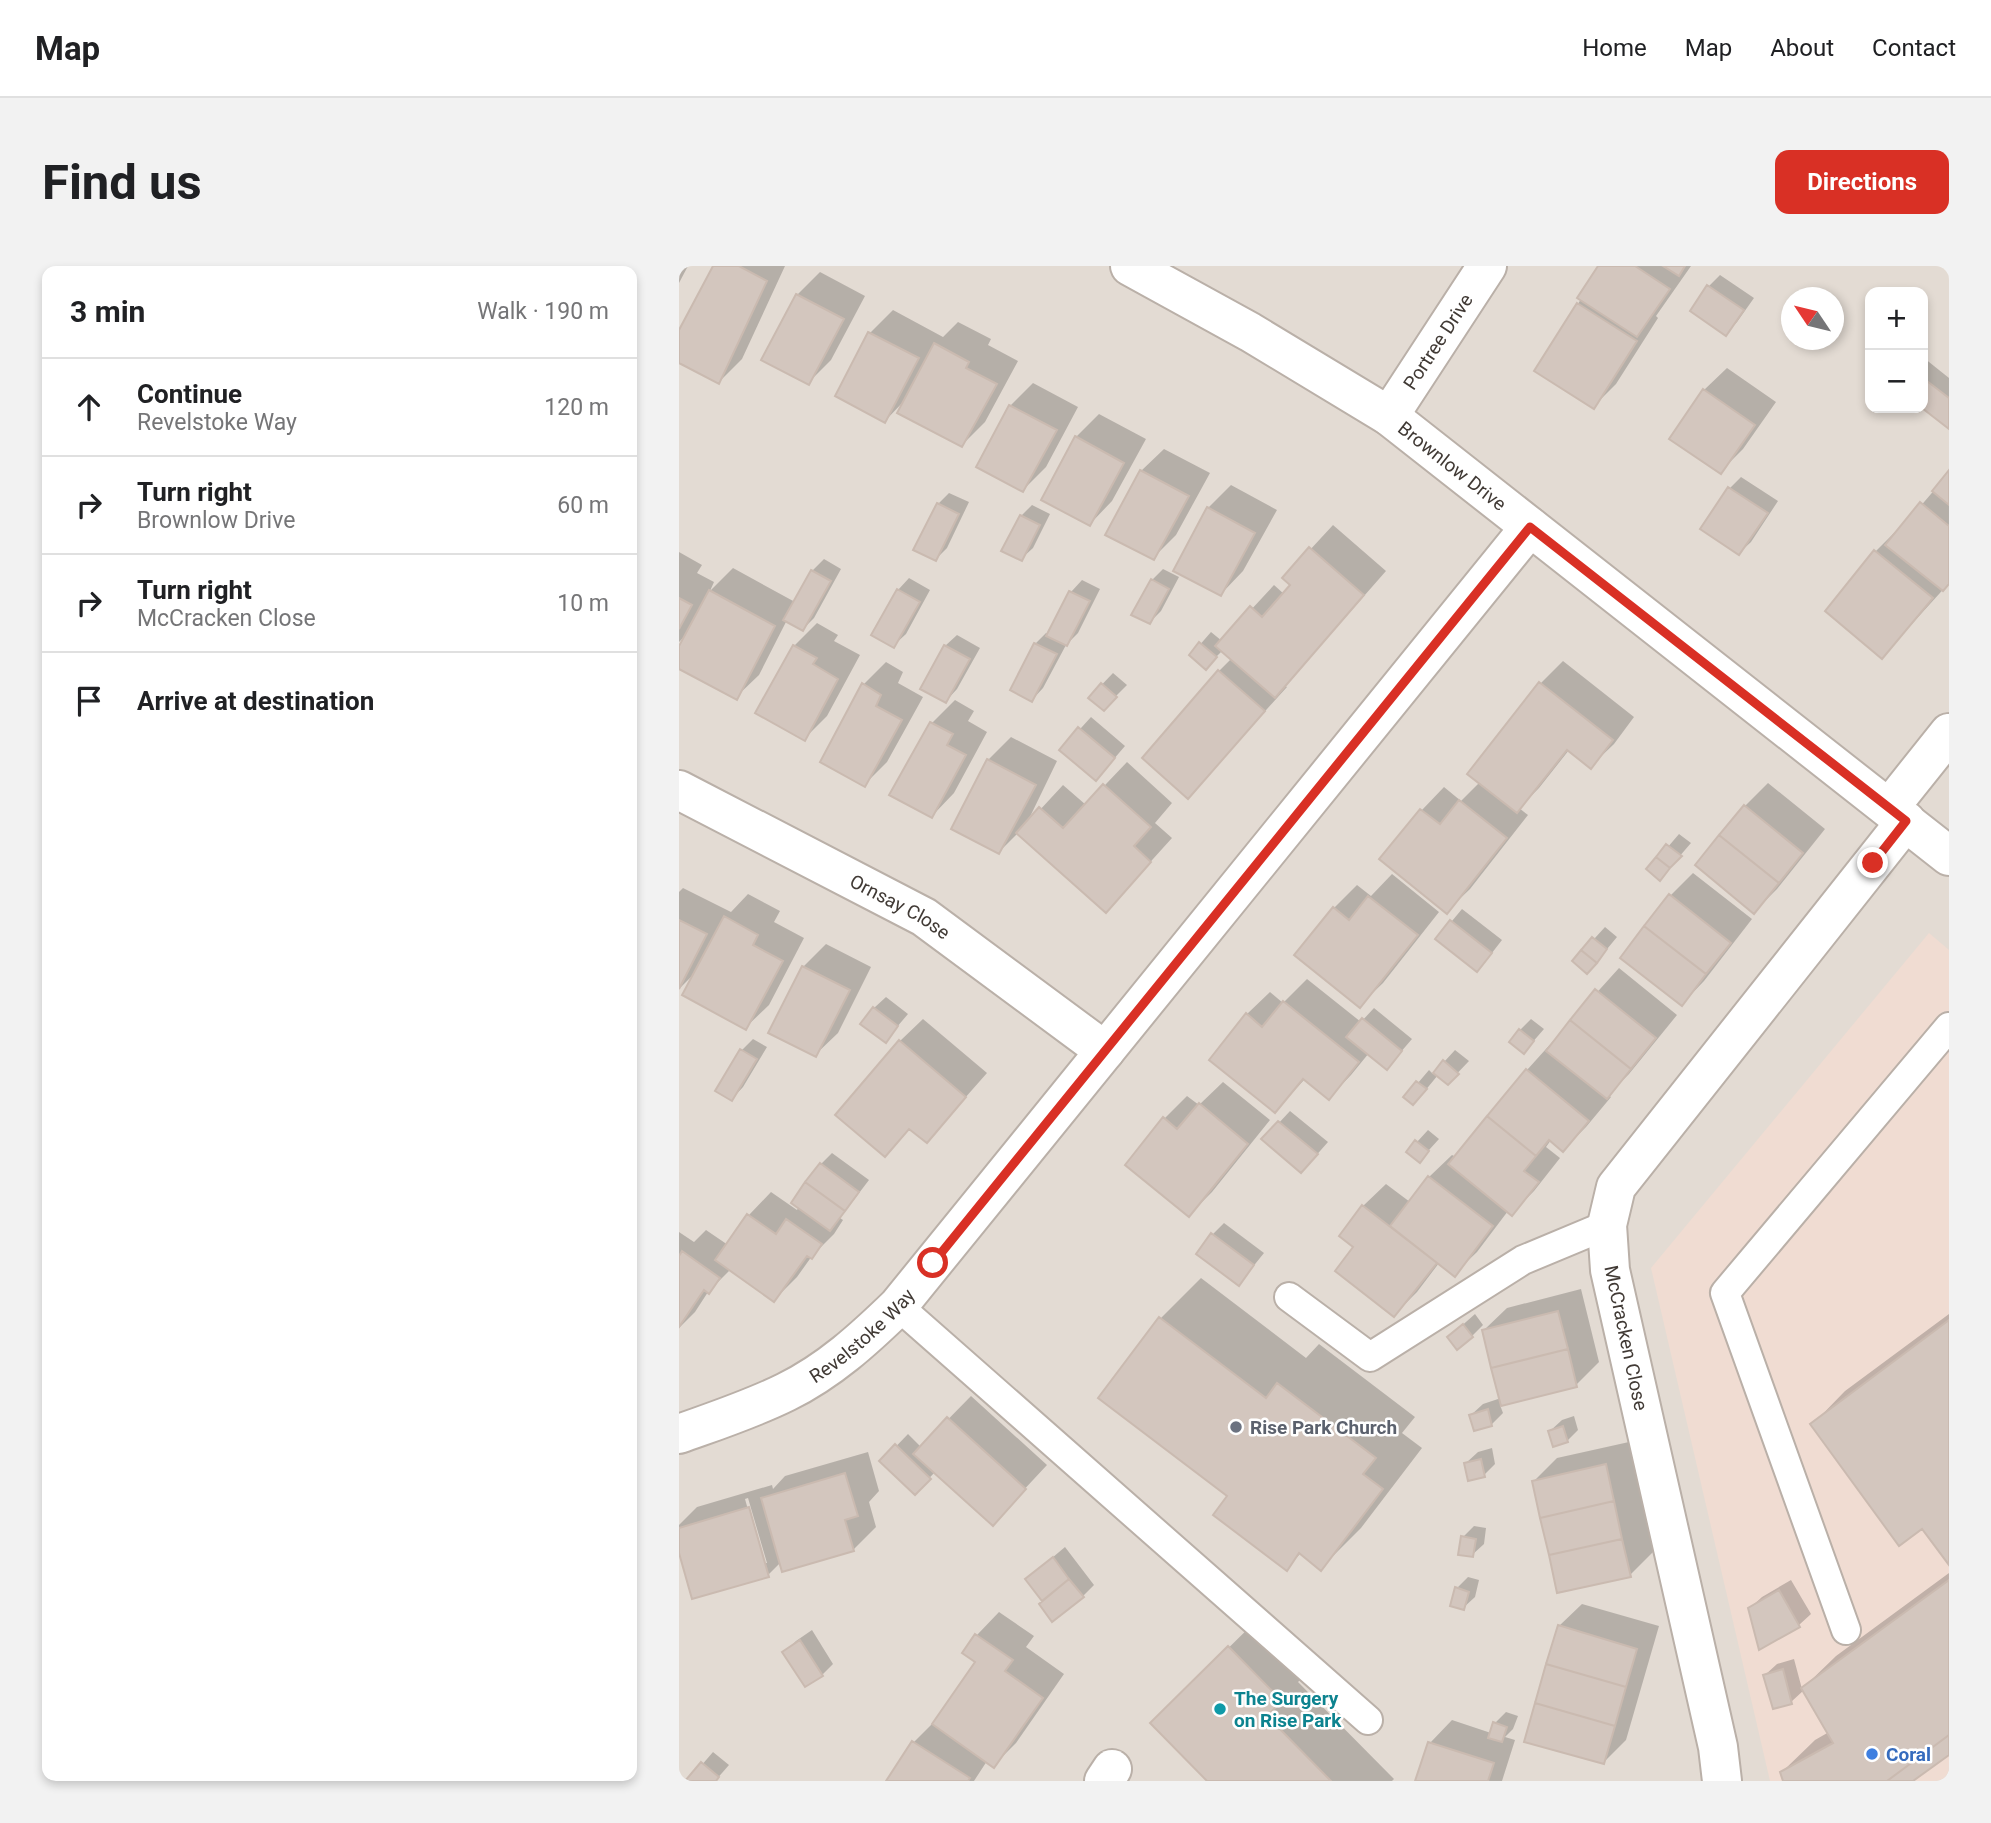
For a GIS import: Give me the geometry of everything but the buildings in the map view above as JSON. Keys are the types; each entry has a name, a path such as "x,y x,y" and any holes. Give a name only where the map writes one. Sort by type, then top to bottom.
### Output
{"street":[{"name":"Brownlow Drive","path":"1130,266 1250,331 1389,415 1949,856"},
{"name":"Portree Drive","path":"1389,415 1487,266"},
{"name":"Revelstoke Way","path":"679,1434 786,1392 831,1365 863,1340 898,1306 1530,527"},
{"name":"McCracken Close","path":"1722,1781 1718,1747 1610,1270 1607,1225 1616,1187 1898,814 1949,733"},
{"name":"Ornsay Close","path":"679,790 924,917 1105,1051"}],"lane":[{"path":"1846,1630 1725,1293 1949,1027"},
{"path":"1289,1297 1370,1357 1523,1260 1607,1225"},
{"path":"898,1306 1368,1720"}],"shaded area":[{"path":"679,266 1949,266 1949,1781 679,1781"},
{"path":"1929,933 1949,950 1949,1781 1770,1781 1651,1268"}],"place":[{"name":"Rise Park Church","path":"1236,1427"},
{"name":"The Surgery on Rise Park","path":"1220,1709"},
{"name":"Coral","path":"1872,1754"}],"route":[{"path":"933,1263 1530,527 1906,821 1873,863"}]}
